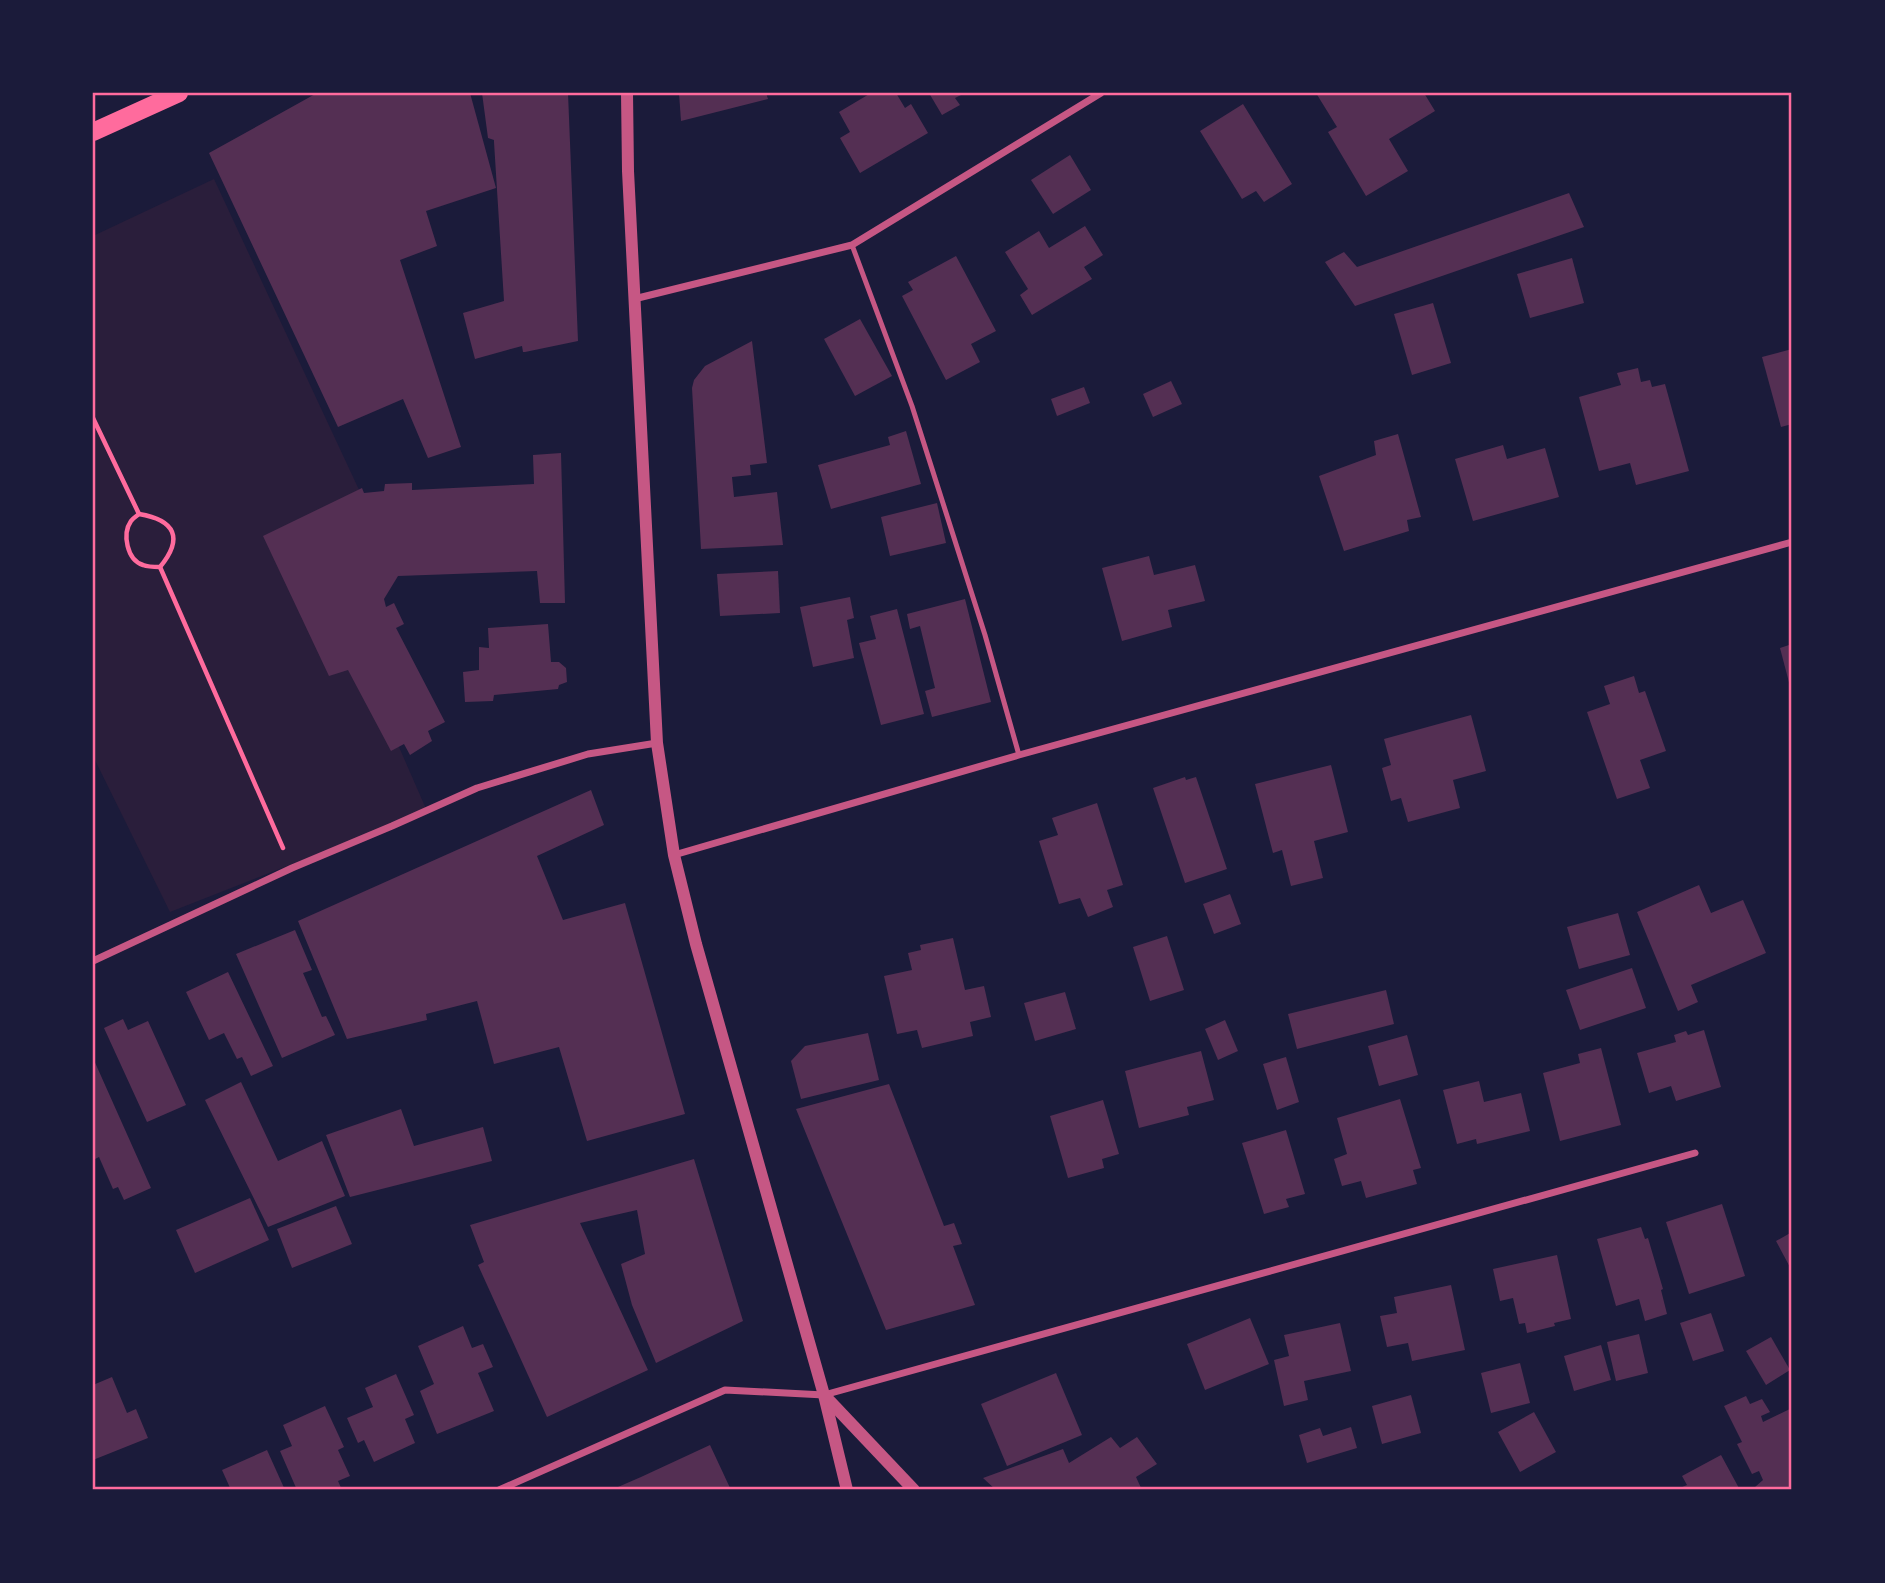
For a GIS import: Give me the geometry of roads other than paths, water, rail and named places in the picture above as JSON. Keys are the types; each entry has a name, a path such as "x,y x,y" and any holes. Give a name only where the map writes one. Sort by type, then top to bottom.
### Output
{"main road":[{"path":"93,132 179,93"}],"street":[{"path":"627,93 634,299 657,743 674,855 700,957 824,1395 847,1490"},
{"path":"634,299 852,245 1101,93"},
{"path":"674,855 1018,755 1792,542"},
{"path":"93,961 292,868 477,788 588,754 657,743"},
{"path":"499,1490 725,1390 824,1395 1695,1153"},
{"path":"824,1395 914,1490"}],"lane":[{"path":"852,245 912,406 985,635 1018,755"}]}
